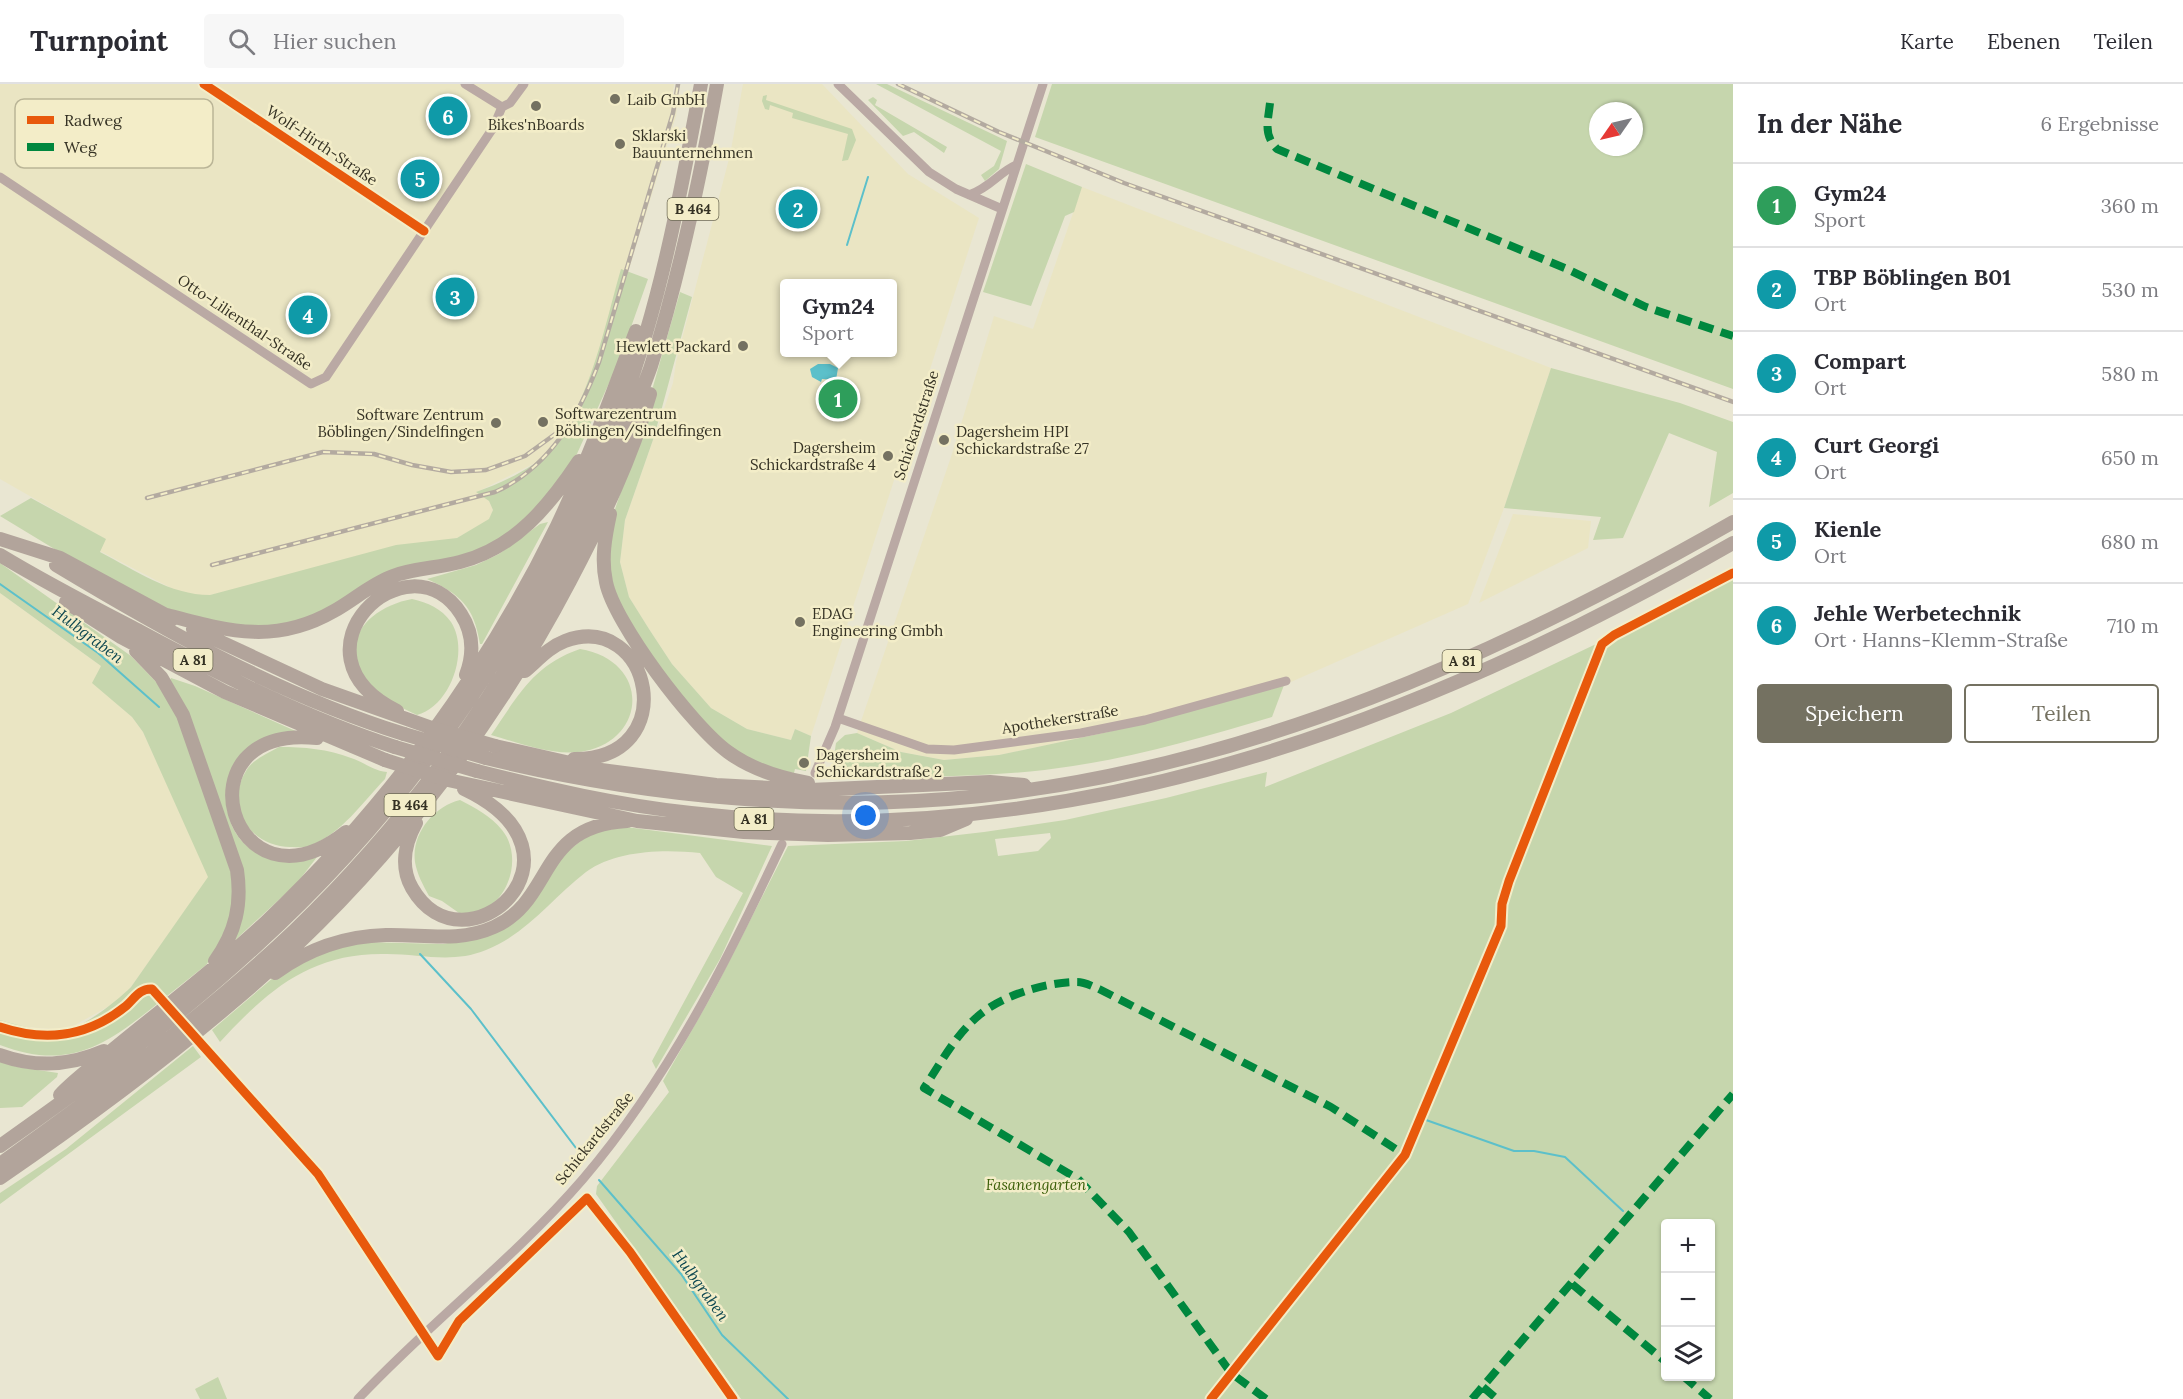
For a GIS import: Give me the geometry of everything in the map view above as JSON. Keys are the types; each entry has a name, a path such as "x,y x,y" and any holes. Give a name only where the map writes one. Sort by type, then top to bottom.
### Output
{"highway":[{"name":"B 464","path":"0,1146 181,1011 276,929 348,854 428,758 498,656 565,536 623,402 652,308 681,189 701,84"},
{"name":"B 464","path":"0,1164 146,1057 252,970 345,879 426,785 496,686 565,567 637,406 663,324 686,239 717,84"},
{"name":"B 464","path":"48,1112 60,1094 116,1045 266,922 394,784 460,694 496,637 542,555 578,480 590,444 641,319 652,308"},
{"name":"B 464","path":"0,1178 121,1090 234,1001 331,910 432,795 462,757 514,680 561,598 614,494 643,417 663,324"},
{"path":"167,615 230,631 276,631 319,619 376,584 396,575 474,558 506,542 536,517 562,486 590,444"},
{"path":"614,494 605,538 606,584 625,627 667,684 704,731 737,758 774,775 836,788"},
{"name":"A 81","path":"0,539 25,547 147,620 228,662 322,705 404,734 486,758 646,788 816,802 947,798 1041,788 1118,774 1204,753 1362,702 1457,663 1544,623 1733,522"},
{"name":"A 81","path":"0,555 58,589 233,681 309,714 395,747 477,771 609,802 723,816 847,821 982,814 1065,802 1167,781 1266,754 1344,727 1518,655 1629,600 1733,543"},
{"path":"25,547 60,558 285,674 421,723 543,758 630,775 716,785 810,790 990,782 1041,788"},
{"path":"0,560 121,638 225,693 331,739 466,786 637,821 753,833 864,835 940,830 982,814"},
{"path":"421,723 377,699 365,687 353,668 350,649 355,625 365,608 380,596 397,589 425,589 446,598 460,612 469,629 472,649 460,694"},
{"path":"121,638 161,677 177,704 196,749 237,870 240,897 237,919 222,951 205,974"},
{"path":"514,680 548,650 568,640 586,638 605,641 624,652 642,678 645,696 642,717 631,737 620,747 593,758 543,758"},
{"path":"331,739 283,737 262,745 250,753 241,764 234,780 232,799 237,821 244,834 264,850 295,857 324,848 364,818"},
{"path":"432,795 409,837 404,862 406,876 416,895 435,912 453,918 474,919 496,911 511,897 522,877 524,858 520,838 509,820 466,786"},
{"path":"234,1001 299,957 331,944 374,936 456,937 494,927 525,903 548,864 566,844 595,827 637,821"},
{"path":"0,1055 30,1063 58,1064 84,1059 116,1045"}],"street":[{"name":"Wolf-Hirth-Straße","path":"204,84 424,231"},
{"path":"465,84 502,107"},
{"name":"Otto-Lilienthal-Straße","path":"0,177 312,384 326,377 497,122 502,107 510,103 524,84"},
{"path":"838,84 929,172 969,195 1002,209"},
{"name":"Schickardstraße","path":"815,773 838,718 1042,84"},
{"path":"969,195 991,185 1005,170 1016,165"},
{"name":"Apothekerstraße","path":"838,718 927,748 954,750 1081,733 1145,720 1286,681"},
{"name":"Schickardstraße","path":"358,1399 559,1205 631,1119 699,1013 782,843"}],"shaded area":[{"path":"0,84 674,84 671,108 676,84 680,84 676,116 593,386 550,456 506,484 535,463 477,492 489,501 493,510 489,520 457,538 210,595 192,595 173,589 100,551 105,539 0,479"},
{"path":"743,84 822,84 908,174 979,218 811,736 795,729 791,740 747,729 711,708 672,664 629,597 620,562 625,520 673,383 676,362 730,155"},
{"path":"1082,187 1551,368 1504,508 1468,604 1284,685 1108,732 999,755 944,760 901,752 857,733 951,457 994,316 1033,329"},
{"path":"1513,514 1591,521 1588,548 1479,603"},
{"path":"0,593 101,666 93,683 132,717 143,732 209,877 131,987 118,1001 66,1030 26,1027 0,1020"}],"green space":[{"path":"876,84 887,84 1007,141 999,169 985,181 981,175 994,166 1001,151"},
{"path":"1052,84 1733,84 1733,389 1035,137"},
{"path":"767,95 766,100 852,129 856,140 848,160 842,161 848,134 792,118 793,113 770,105 769,110 765,109 762,101 763,96"},
{"path":"873,97 877,100 875,105 947,147 944,153 914,132 903,136 868,100"},
{"path":"1026,164 1082,187 1074,212 1065,216 1031,306 983,292"},
{"path":"621,269 648,279 619,361 576,456 541,505 495,543 470,554 421,565 312,617 259,629 180,616 66,556 0,516 31,498 106,539 100,552 167,586 195,594 210,595 396,545 457,538 489,519 493,510 489,501 476,492 506,480 534,464 552,447 567,426 591,374"},
{"path":"680,292 692,297 654,437 625,520 620,562 629,597 672,664 711,708 747,729 791,740 795,729 811,736 806,771 795,769 794,773 753,765 707,731 633,634 609,583 610,524 634,453"},
{"path":"1551,368 1680,403 1733,422 1733,493 1709,507 1717,452 1669,433 1623,538 1593,540 1601,517 1504,508"},
{"path":"548,522 480,644 474,620 464,603 448,590 427,579 476,565 499,554 540,524"},
{"path":"0,563 131,656 160,686 177,716 225,846 234,886 231,919 206,965 167,996 157,985 147,984 124,1005 128,1007 146,992 157,1004 120,1032 84,1050 66,1055 24,1052 0,1045 0,1020 40,1029 65,1030 100,1013 131,987 208,877 143,732 132,717 92,683 101,666 0,593"},
{"name":"Fasanengarten","path":"1733,579 1733,1399 741,1399 596,1194 597,1186 669,1092 663,1081 713,993 788,846 906,841 1065,820 1166,798 1267,772 1265,787 1451,713","holes":["1050,833 1051,838 1038,851 998,856 995,839"]},
{"path":"412,599 434,607 447,617 456,634 458,648 454,676 447,690 429,710 417,715 388,700 369,684 357,662 355,648 364,625 373,616 385,608"},
{"path":"580,649 603,656 619,668 629,683 632,700 629,717 620,732 605,744 585,751 573,752 549,751 491,735 528,683 538,673 564,656"},
{"path":"171,678 195,686 300,733 272,736 250,748 235,766 228,788 228,811 236,833 252,850 283,861 317,857 297,883 232,943 242,907 169,682"},
{"path":"1284,685 1272,717 1123,757 1044,770 987,775 844,779 831,776 836,743 845,735 857,733 901,752 944,760 999,755 1108,732"},
{"path":"279,747 334,752 387,772 385,779 351,817 332,833 308,847 278,846 265,841 245,823 238,799 240,785 252,763"},
{"path":"460,800 482,813 502,830 512,852 512,865 510,877 498,899 488,907 475,912 459,913 442,901 429,896 419,875 415,852 417,841 426,823 441,808"},
{"path":"626,827 772,846 720,959 656,1069 652,1061 743,893 716,877 700,853 656,851 611,859 586,872 514,935 486,950 473,954 461,957 360,955 313,967 274,991 220,1042 212,1030 281,971 313,954 362,942 443,944 489,935 557,859 593,832"},
{"path":"193,1046 201,1057 0,1204 0,1193 66,1149"},
{"path":"0,1062 58,1073 57,1077 22,1107 0,1108"},
{"path":"218,1377 227,1399 200,1399 195,1389"}],"water":[{"path":"818,364 830,364 838,368 836,380 822,379 821,382 812,377 810,369"}],"waterway":[{"path":"847,245 868,177"},
{"name":"Hulbgraben","path":"0,584 98,653 159,707"},
{"name":"Hulbgraben","path":"420,954 471,1009 582,1156"},
{"path":"1426,1120 1514,1151 1534,1151 1565,1157 1623,1211"},
{"name":"Hulbgraben","path":"599,1180 681,1274 722,1335 788,1399"}],"railway":[{"path":"212,565 495,492 514,482 546,455 572,421 599,362 673,113 678,84"},
{"path":"898,84 999,132 1124,183 1733,402"},
{"path":"147,498 323,452 374,454 412,465 451,472 486,470 525,456 558,432"}],"marked path":[{"path":"1270,103 1268,133 1277,149 1567,269 1646,307 1733,336"},
{"path":"1266,1399 1231,1373 1129,1232 1078,1179 924,1088 962,1033 987,1009 1010,997 1037,988 1080,982 1099,989 1331,1107 1405,1155"},
{"path":"1472,1399 1733,1094"},
{"path":"1572,1284 1661,1358"},
{"path":"1689,1381 1710,1399"},
{"path":"1483,1387 1497,1399"}],"cycle path":[{"path":"204,84 424,231"},
{"path":"1211,1399 1405,1155 1501,926 1502,904 1509,881 1602,644 1614,635 1733,573"},
{"path":"0,1027 33,1034 66,1034 97,1024 126,1006 141,992 152,989 318,1174 438,1356 459,1321 587,1198 630,1252 733,1399"}],"place":[{"name":"Laib GmbH","path":"615,99"},
{"name":"Bikes'nBoards","path":"536,106"},
{"name":"Jehle Werbetechnik","path":"448,116"},
{"name":"Sklarski Bauunternehmen","path":"620,144"},
{"name":"Kienle","path":"420,179"},
{"name":"TBP Böblingen B01","path":"798,209"},
{"name":"Compart","path":"455,297"},
{"name":"Curt Georgi","path":"308,315"},
{"name":"Hewlett Packard","path":"743,346"},
{"name":"Gym24","path":"838,399"},
{"name":"Softwarezentrum Böblingen/Sindelfingen","path":"543,422"},
{"name":"Software Zentrum Böblingen/Sindelfingen","path":"496,423"},
{"name":"Dagersheim HPI Schickardstraße 27","path":"944,440"},
{"name":"Dagersheim Schickardstraße 4","path":"888,456"},
{"name":"EDAG Engineering Gmbh","path":"800,622"},
{"name":"Dagersheim Schickardstraße 2","path":"804,763"}]}
